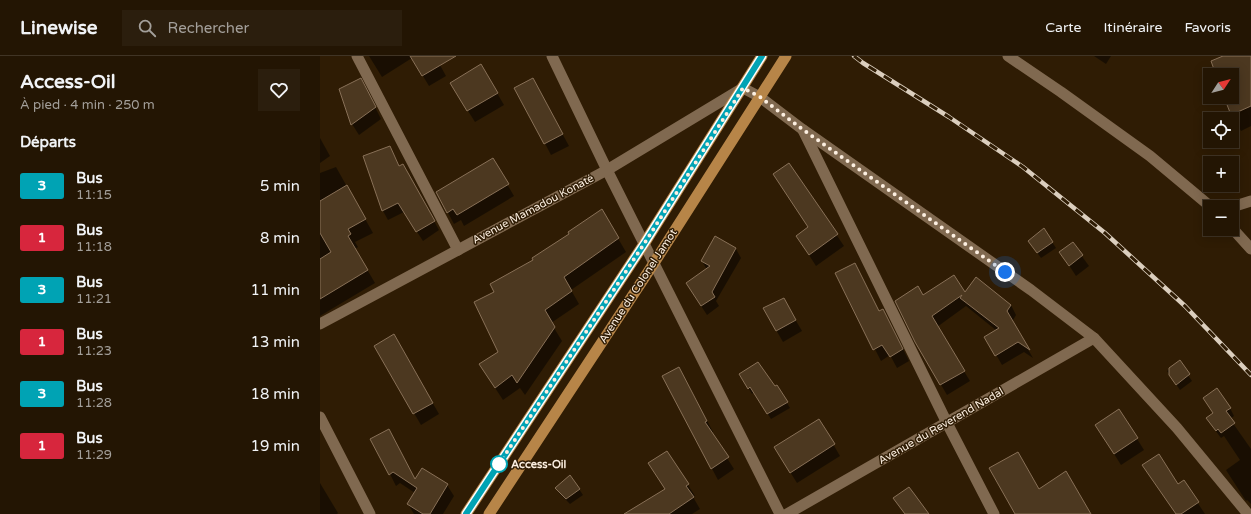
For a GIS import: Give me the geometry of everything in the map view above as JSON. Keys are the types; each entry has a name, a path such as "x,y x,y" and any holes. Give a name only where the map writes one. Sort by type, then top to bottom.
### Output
{"main road":[{"name":"Avenue du Colonel Jamot","path":"466,514 644,244 762,56"},
{"name":"Avenue du Colonel Jamot","path":"489,514 654,263 786,56"}],"street":[{"path":"357,56 458,250"},
{"path":"552,56 607,170 780,514"},
{"path":"1008,56 1150,156 1203,200"},
{"path":"743,88 760,97 802,129 1031,290 1094,338 1176,428 1248,514"},
{"name":"Avenue Mamadou Konaté","path":"320,324 607,170 743,88"},
{"path":"802,129 947,423 994,514"},
{"path":"1239,205 1251,201"},
{"path":"1239,236 1251,249"},
{"name":"Avenue du Reverend Nadal","path":"787,514 1094,338"},
{"path":"320,417 370,514"}],"building":[{"path":"410,56 456,56 422,76"},
{"path":"1223,56 1251,56 1251,106 1238,112 1230,112 1227,104 1239,104 1239,68 1214,68 1211,61"},
{"path":"481,64 498,93 467,111 450,83"},
{"path":"361,78 376,107 351,125 339,89"},
{"path":"533,78 563,134 544,144 514,88"},
{"path":"390,146 399,166 403,164 435,221 416,232 398,203 382,211 363,156"},
{"path":"493,158 509,184 457,215 453,209 447,213 436,192"},
{"path":"789,163 838,234 809,255 796,236 808,227 773,174"},
{"path":"347,185 366,219 348,229 351,234 348,236 368,270 320,299 320,259 331,252 320,233 320,201"},
{"path":"602,209 619,238 564,277 572,291 545,310 555,327 517,383 512,375 495,388 479,364 498,352 474,302 494,292 490,284 533,260 532,258 569,234 568,232"},
{"path":"1044,228 1053,242 1037,253 1028,241"},
{"path":"715,236 736,248 712,292 715,297 701,306 686,283 710,266 701,261"},
{"path":"1073,242 1083,255 1069,266 1059,252"},
{"path":"855,263 879,311 883,309 903,349 890,357 882,345 873,350 835,273"},
{"path":"954,275 965,292 976,277 1011,305 1007,311 1030,350 1018,342 995,356 984,337 999,328 960,298 962,295 932,316 965,371 940,385 915,342 895,301 918,286 923,295"},
{"path":"784,298 796,320 776,331 763,308"},
{"path":"394,334 433,403 413,414 374,346"},
{"path":"1180,360 1190,374 1176,385 1169,375 1169,368"},
{"path":"758,362 775,386 777,385 788,402 767,414 750,387 748,389 739,374"},
{"path":"679,367 707,421 705,422 729,457 711,469 662,376"},
{"path":"1217,388 1231,408 1226,411 1235,423 1221,433 1218,429 1216,431 1206,418 1213,413 1203,398"},
{"path":"1119,409 1138,438 1114,454 1095,425"},
{"path":"819,419 835,444 790,473 774,447"},
{"path":"389,429 415,479 422,468 448,484 430,514 423,514 407,504 417,488 393,472 389,475 370,439"},
{"path":"667,451 689,484 686,486 694,497 669,514 624,514 665,489 648,463"},
{"path":"1018,452 1039,489 1066,471 1091,514 1015,514 989,468"},
{"path":"1159,454 1178,484 1184,480 1199,502 1181,514 1176,514 1142,465"},
{"path":"570,475 580,489 566,499 555,488"},
{"path":"909,487 929,514 905,514 893,498"}],"railway":[{"path":"854,56 1023,167 1105,233 1185,306 1251,375"}],"bus line":[{"name":"3","path":"466,514 644,244 762,56"}],"place":[{"name":"Access-Oil","path":"499,464"}],"route":[{"path":"499,464 644,244 743,88 760,97 802,129 1005,272"}]}
